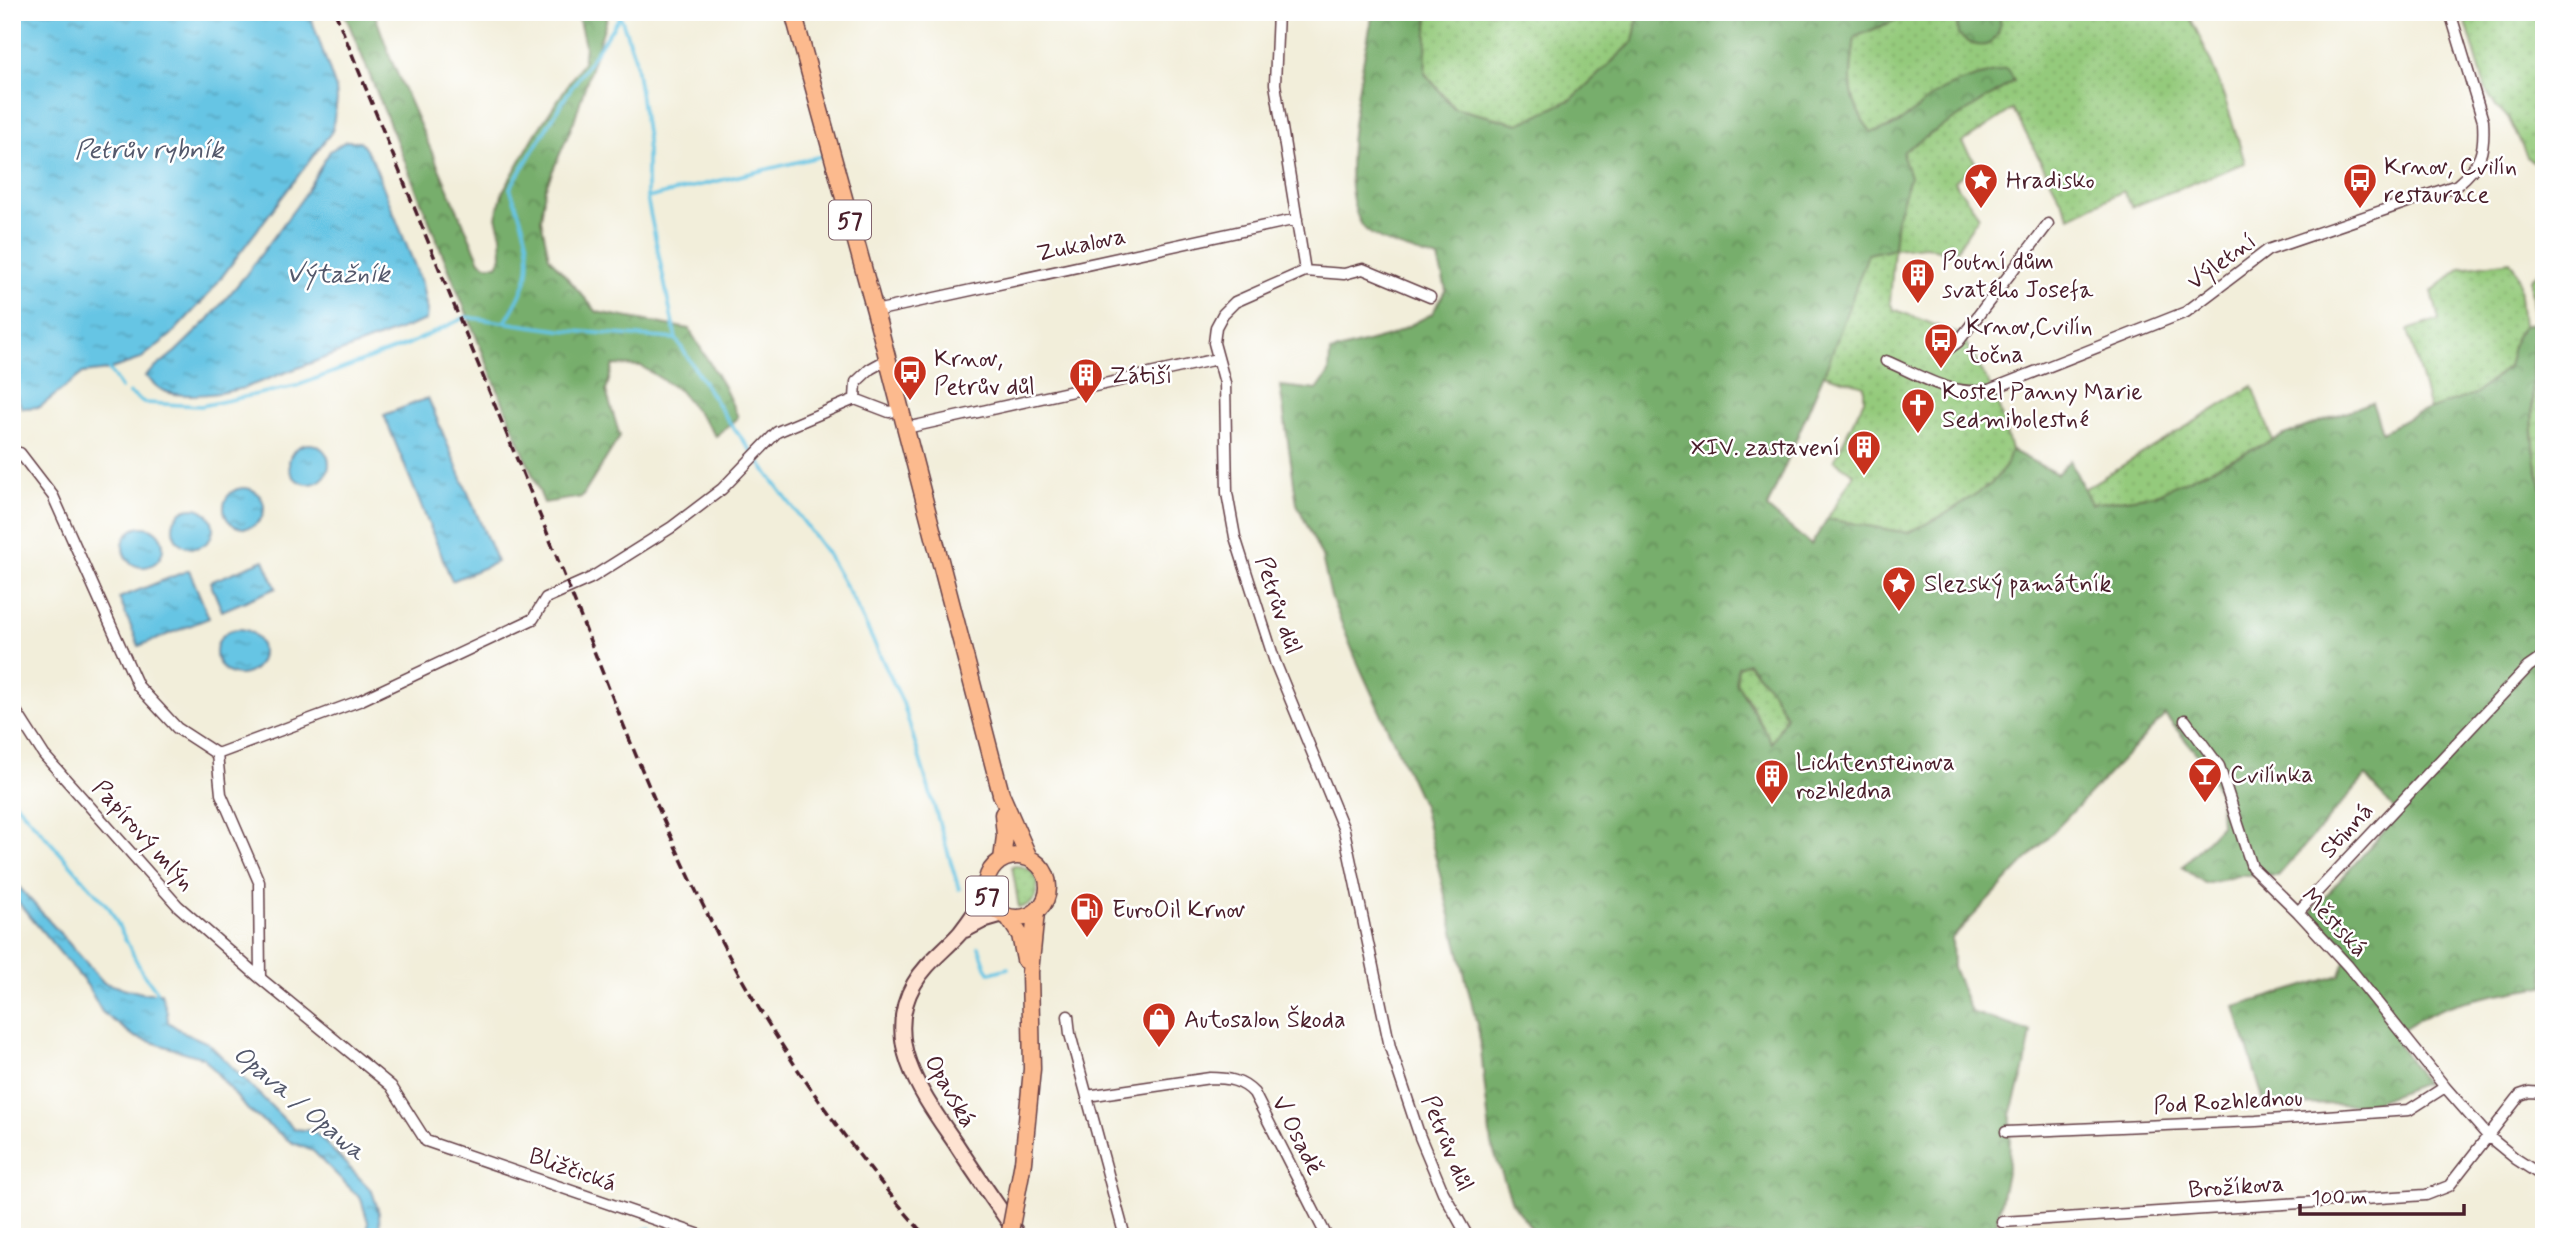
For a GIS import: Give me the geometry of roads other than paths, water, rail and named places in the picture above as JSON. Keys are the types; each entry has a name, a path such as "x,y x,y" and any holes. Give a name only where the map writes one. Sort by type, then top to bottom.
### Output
{"main road":[{"name":"57","path":"793,12 888,359 1001,794 1029,858 1042,868 1048,883 1046,900 1036,912 1025,917 1006,916"},
{"name":"57","path":"1001,794 1005,836 1002,860"},
{"name":"57","path":"1029,858 1012,856 1002,860 990,871 986,882 987,893 994,908 1006,916 1020,935 1025,962 1030,972"},
{"name":"Opavská","path":"987,893 958,934 926,965 911,990 904,1013 903,1045 911,1072 925,1098 1019,1237"},
{"name":"57","path":"1009,1237 1023,1162 1032,1044 1030,972 1036,912"},
{"path":"958,934 986,919 1006,916"}],"street":[{"path":"1278,12 1275,84 1305,271 1344,274 1363,268 1430,297"},
{"name":"Výletní","path":"1886,361 1965,393 1989,390 2186,312 2268,250 2457,185 2474,170 2481,158 2483,121 2449,12"},
{"name":"Zukalova","path":"875,311 1297,219"},
{"path":"1947,349 1958,341 2048,224"},
{"name":"Petrův důl","path":"1305,271 1235,302 1223,314 1216,327 1214,343 1225,383 1227,494 1235,537 1275,662 1344,830 1362,904 1390,1047 1420,1137 1443,1192 1467,1236"},
{"path":"855,399 856,382 870,369 888,359"},
{"path":"906,428 1217,359"},
{"path":"218,754 359,701 533,619 546,597 591,578 672,527 722,489 777,432 855,399 889,412 901,410"},
{"path":"12,454 20,453 53,496 138,686 177,728 218,754"},
{"name":"Stinná","path":"2298,912 2528,667 2544,656"},
{"name":"Papírový mlýn","path":"12,705 44,755 178,906 391,1086 426,1141"},
{"name":"Městská","path":"2185,720 2219,766 2252,867 2348,966 2488,1136 2544,1177"},
{"path":"218,754 221,794 258,882 260,978"},
{"path":"1068,1016 1070,1034 1125,1237"},
{"name":"V Osadě","path":"1087,1096 1210,1078 1225,1078 1248,1087 1254,1093 1326,1237"},
{"name":"Pod Rozhlednou","path":"2006,1132 2256,1121 2409,1110 2445,1087"},
{"path":"2488,1136 2520,1095 2529,1091 2544,1094"},
{"name":"Brožíkova","path":"2002,1222 2426,1195 2449,1186 2488,1136"},
{"name":"Bližčická","path":"426,1141 706,1237"}],"water":[{"name":"Petrův rybník","path":"12,12 309,12 336,89 337,100 332,131 208,295 171,335 140,359 108,370 83,373 40,407 22,408 12,386"},
{"name":"Výtažník","path":"346,141 360,141 372,159 422,284 426,320 244,388 180,395 158,387 145,376 208,320 245,276 301,200 330,151"},
{"path":"428,398 497,562 452,581 384,415"},
{"path":"309,444 323,450 329,464 323,478 309,484 295,478 289,464 295,450"},
{"path":"244,488 252,489 258,494 263,500 263,516 258,522 252,527 244,528 236,527 230,522 225,516 224,508 225,500 230,494 236,489"},
{"path":"193,508 201,509 207,514 212,520 212,536 207,542 201,547 193,548 185,547 179,542 174,536 173,528 174,520 179,514 185,509"},
{"path":"143,527 151,528 157,533 162,539 162,555 157,561 151,566 143,567 135,566 129,561 124,555 123,547 124,539 129,533 135,528"},
{"path":"264,560 276,588 222,611 210,582"},
{"path":"189,570 209,618 139,646 119,598"},
{"path":"239,629 255,636 262,652 255,668 239,675 223,668 216,652 223,636"},
{"path":"12,879 104,983 142,993 161,993 168,1022 208,1043 294,1129 314,1131 372,1191 379,1213 380,1237 369,1237 368,1222 361,1199 313,1151 291,1142 248,1110 204,1058 135,1037 102,1012 87,985 12,895"}],"waterway":[{"path":"619,12 635,58 647,139 647,198 676,339 727,419 752,452"},
{"path":"506,321 522,290 529,261 526,236 510,188 568,93 621,15"},
{"path":"647,198 826,155"},
{"path":"129,393 145,403 201,406 296,386 409,344 466,317 559,330 676,339"},
{"path":"107,366 121,388"},
{"path":"756,458 826,552 856,605 903,703 959,889"},
{"path":"12,799 110,909 141,970 156,990 156,996"},
{"path":"979,947 990,973 1008,968"},
{"path":"620,1237 650,1228"}],"railway":[{"path":"335,12 634,750 703,906 750,994 820,1102 871,1171 926,1237"}],"place":[{"name":"Hradisko","path":"1981,210"},
{"name":"Krnov, Cvilín restaurace","path":"2360,210"},
{"name":"Poutní dům svatého Josefa","path":"1918,305"},
{"name":"Krnov,Cvilín točna","path":"1941,370"},
{"name":"Krnov, Petrův důl","path":"910,402"},
{"name":"Zátiší","path":"1086,405"},
{"name":"Kostel Panny Marie Sedmibolestné","path":"1918,435"},
{"name":"XIV. zastavení","path":"1864,477"},
{"name":"Slezský památník","path":"1899,613"},
{"name":"Cvilínka","path":"2205,804"},
{"name":"Lichtensteinova rozhledna","path":"1772,806"},
{"name":"EuroOil Krnov","path":"1087,939"},
{"name":"Autosalon Škoda","path":"1159,1049"}],"water label":[{"name":"Opava / Opawa","path":"300,1102"}]}
